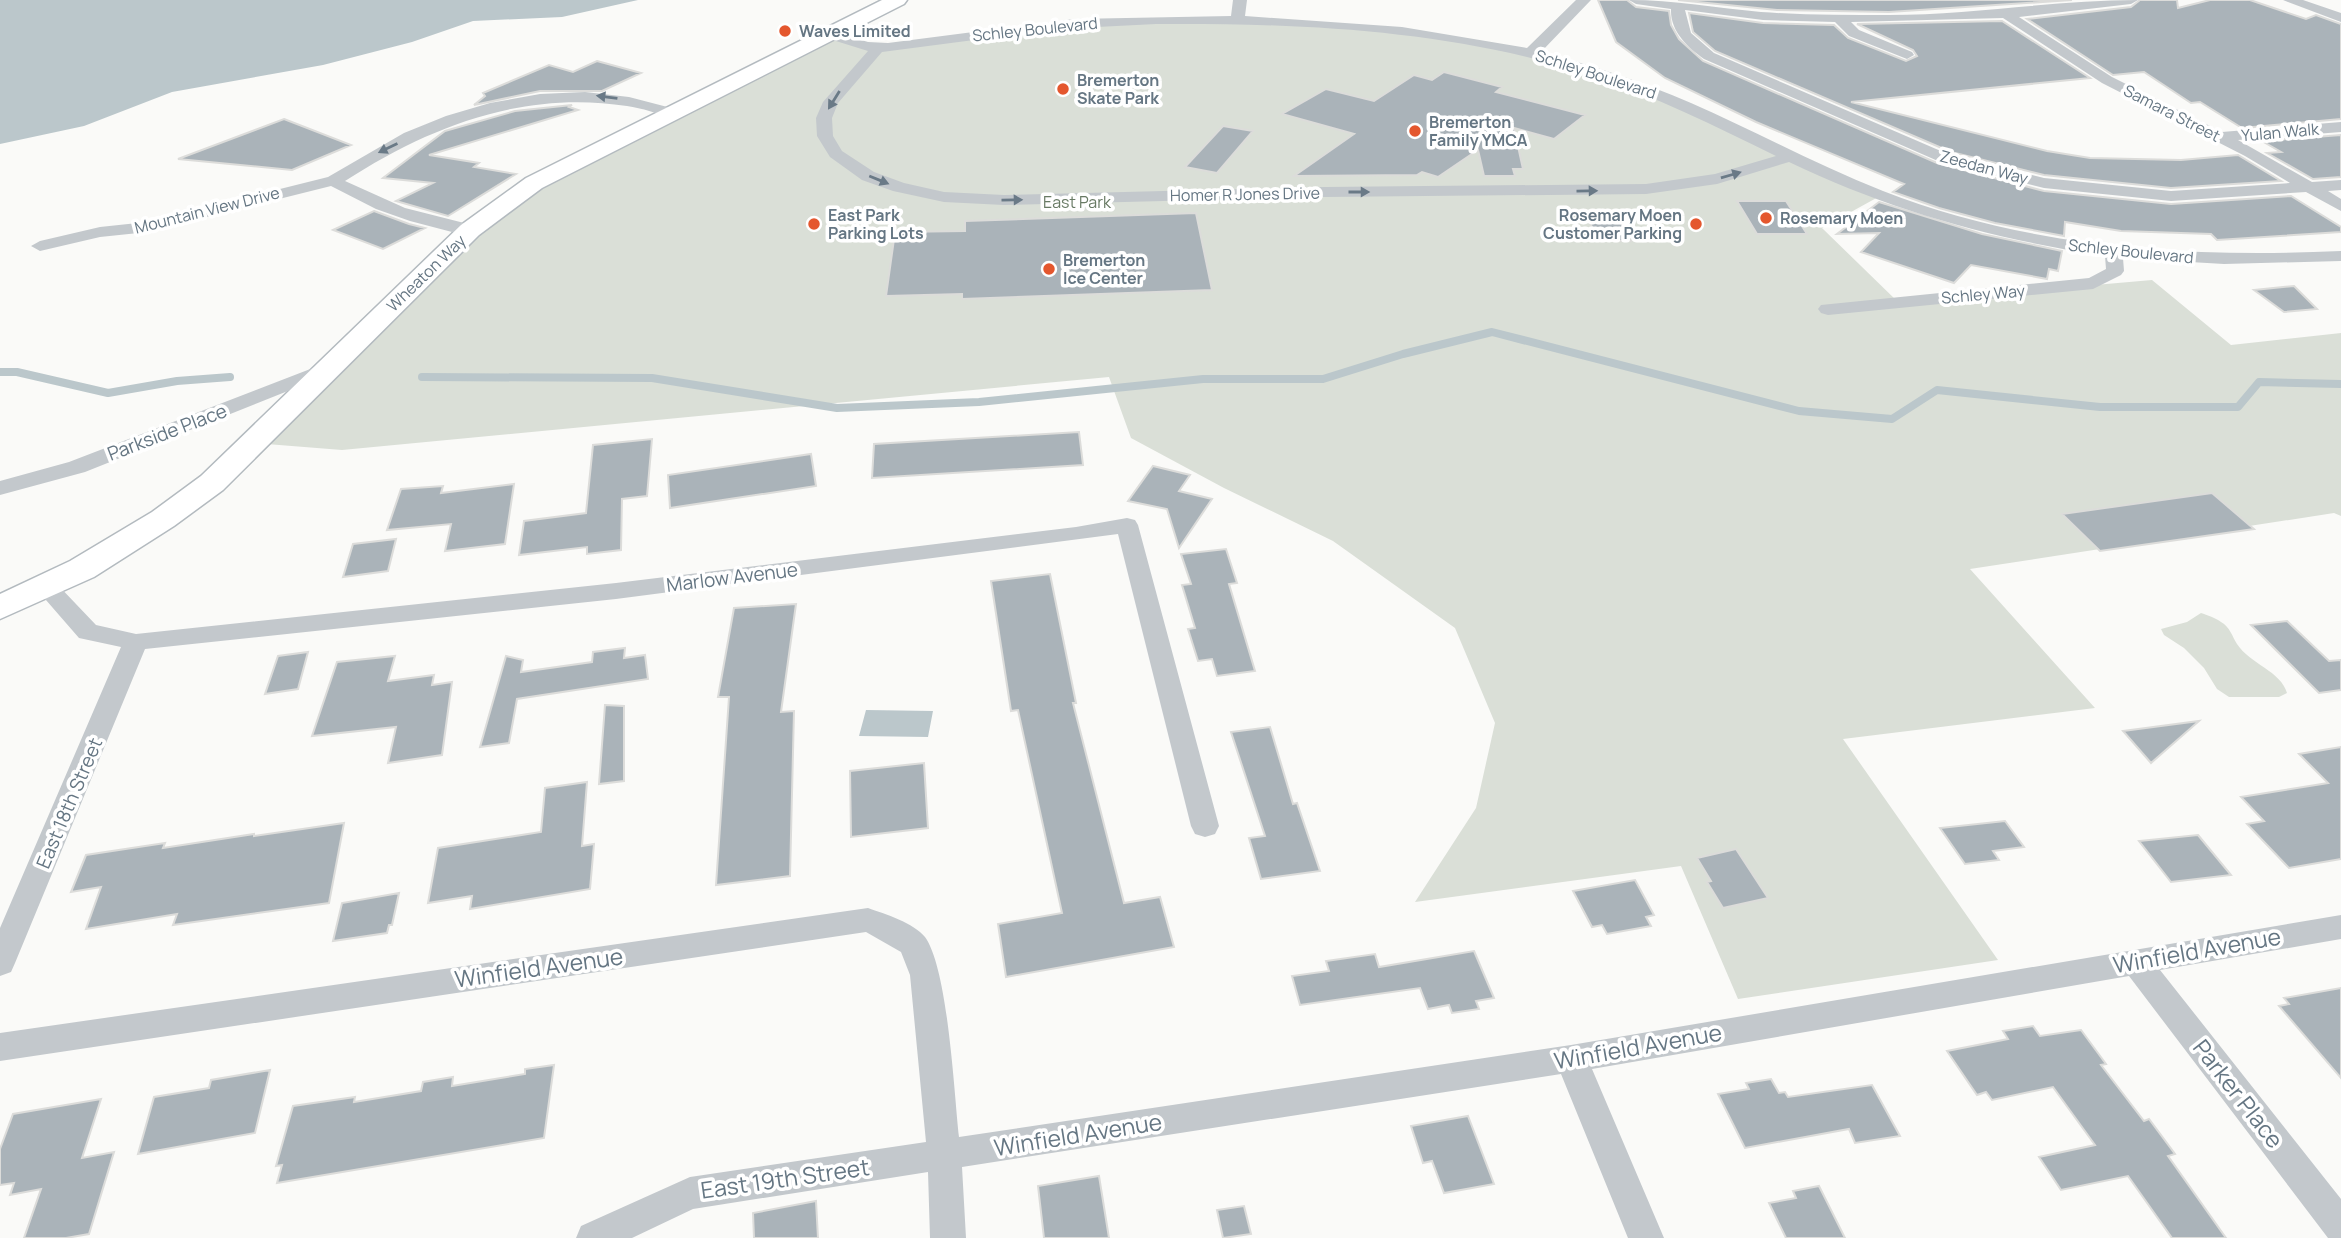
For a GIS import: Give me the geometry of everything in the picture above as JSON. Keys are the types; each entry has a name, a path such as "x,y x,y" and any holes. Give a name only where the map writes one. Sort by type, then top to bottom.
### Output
{"main road":[{"name":"Wheaton Way","path":"0,608 47,587 128,541 205,489 471,230 534,183 897,0"}],"street":[{"path":"1237,21 1240,0"},
{"path":"1531,52 1584,0"},
{"path":"1636,0 1763,16 1840,19 2006,14 2131,0"},
{"path":"2290,0 2341,18"},
{"name":"Zeedan Way","path":"1678,6 1679,23 1686,37 1709,56 1944,158 2044,183 2171,196 2341,185"},
{"name":"Samara Street","path":"2006,14 2099,75 2220,137 2341,206"},
{"path":"1840,19 1854,33 1907,55"},
{"name":"Schley Boulevard","path":"828,34 878,48 1070,23 1237,21 1405,32 1531,52 1599,72 1662,96 1789,157 1880,196 2028,237 2114,251 2244,261 2341,256"},
{"name":"Homer R Jones Drive","path":"878,48 831,102 824,118 825,136 836,154 868,176 899,187 944,197 1004,200 1314,192 1646,189 1717,179 1789,157"},
{"name":"Mountain View Drive","path":"40,246 100,232 148,227 332,181 370,156 424,131 458,117 523,101 595,96 636,101 673,113"},
{"name":"Yulan Walk","path":"2220,137 2341,127"},
{"path":"332,181 368,201 446,226 471,230"},
{"name":"Schley Way","path":"1828,309 2094,284 2115,271 2114,251"},
{"name":"Parkside Place","path":"0,488 77,467 331,367"},
{"name":"Marlow Avenue","path":"47,587 88,632 136,642 617,591 1076,534 1127,525 1205,826"},
{"name":"East 18th Street","path":"0,963 136,642"},
{"name":"Winfield Avenue","path":"0,1047 868,920 913,944 925,975 944,1156 1576,1073 2136,962 2341,927"},
{"name":"Parker Place","path":"2136,962 2341,1227"},
{"path":"1576,1073 1646,1238"},
{"path":"944,1156 948,1238"},
{"name":"East 19th Street","path":"594,1238 690,1193 944,1156"}],"green space":[{"name":"East Park","path":"1255,21 1446,37 1599,72 1880,196 1822,228 1898,302 2152,280 2231,345 2341,333 2341,516 2334,513 1970,569 2095,708 1843,739 1998,960 1738,999 1681,866 1415,902 1476,808 1495,723 1455,628 1333,541 1224,488 1131,438 1109,377 342,450 253,443 502,205 828,34 879,48 1049,25"},
{"path":"2201,613 2224,624 2243,651 2272,673 2284,685 2287,693 2279,697 2229,697 2217,689 2204,668 2184,648 2164,635 2161,629 2187,622"}],"shaded area":[{"path":"0,0 638,0 562,17 473,21 412,42 323,65 172,92 84,126 0,144"},
{"path":"866,710 933,711 928,737 859,736"}],"building":[{"path":"1598,0 1627,0 1636,7 1669,11 1671,25 1679,39 1703,61 1937,163 2044,191 2171,204 2291,196 2341,227 2341,232 2217,240 2211,234 2121,231 2065,222 2064,236 1995,223 1939,208 1893,192 1904,184 1756,122 1665,78 1616,42"},
{"path":"1678,0 2072,0 1889,12 1777,10"},
{"path":"2140,0 2177,0 2178,8 2210,0 2250,0 2306,19 2316,15 2341,24 2341,119 2242,128 2200,102 2191,103 2144,72 2113,75 2027,19 2131,7"},
{"path":"1689,13 1763,23 1834,25 1848,38 1906,61 1917,56 1913,50 1857,24 2002,21 2090,78 1851,102 2047,151 2090,158 2181,160 2238,155 2281,181 2171,188 2044,175 1951,152 1715,51 1693,32"},
{"path":"597,61 641,73 602,91 540,91 474,105 485,96 483,93 549,65 573,72"},
{"path":"1444,72 1502,87 1496,92 1585,115 1554,139 1514,128 1523,169 1513,169 1515,176 1484,176 1478,150 1438,177 1422,172 1417,175 1294,176 1354,134 1282,114 1326,89 1374,101 1414,75 1432,80"},
{"path":"572,105 569,107 578,110 429,155 479,163 474,167 516,174 448,216 396,201 433,183 383,178 445,131 515,111"},
{"path":"284,119 351,145 292,170 178,159"},
{"path":"1223,126 1253,131 1217,173 1185,167"},
{"path":"2341,135 2341,177 2313,179 2267,153 2281,152 2262,141"},
{"name":"Rosemary Moen","path":"1737,201 1786,201 1807,234 1757,234"},
{"path":"1879,202 1982,234 2062,251 2058,271 2049,269 2047,279 1971,265 1954,283 1861,252 1879,233 1837,234"},
{"path":"374,211 425,228 383,249 333,230"},
{"name":"Bremerton Ice Center","path":"1196,213 1212,290 962,299 962,294 886,296 895,232 965,231 965,221"},
{"path":"1587,216 1618,216 1631,241 1598,241"},
{"path":"2294,286 2317,309 2284,312 2254,290"},
{"path":"1079,432 1083,465 872,478 874,444"},
{"path":"652,439 647,496 622,499 621,550 587,554 587,547 519,555 524,521 586,513 593,445"},
{"path":"811,454 816,486 670,508 668,475"},
{"path":"1153,466 1190,475 1179,491 1212,499 1179,548 1167,509 1128,501"},
{"path":"514,484 505,544 445,551 451,524 387,530 401,489 443,486 441,493"},
{"path":"2212,493 2254,529 2100,551 2062,514"},
{"path":"396,539 388,571 343,577 353,544"},
{"path":"1226,549 1237,583 1229,584 1255,671 1217,676 1212,659 1198,661 1188,629 1195,628 1182,585 1191,584 1181,554"},
{"path":"1050,574 1076,703 1073,703 1124,903 1160,897 1174,947 1006,977 998,924 1062,913 1018,710 1011,711 991,581"},
{"path":"796,604 781,712 794,711 790,876 716,885 729,697 718,697 734,608"},
{"path":"2287,621 2329,661 2341,660 2341,690 2319,693 2251,625"},
{"path":"625,648 624,658 645,655 648,679 517,699 509,743 480,747 506,656 523,660 521,672 592,662 593,652"},
{"path":"308,652 298,689 265,694 278,656"},
{"path":"395,656 388,681 434,675 432,685 452,682 442,755 388,763 396,727 312,736 337,662"},
{"path":"605,705 624,706 624,781 599,784"},
{"path":"2199,721 2151,763 2123,731"},
{"path":"1270,727 1293,804 1297,803 1320,871 1261,879 1249,838 1265,836 1231,732"},
{"path":"2341,747 2341,859 2289,868 2247,824 2264,821 2241,797 2328,783 2299,754"},
{"path":"924,763 928,828 851,837 850,771"},
{"path":"587,782 582,846 594,844 590,889 470,909 472,896 428,903 438,848 541,832 545,788"},
{"path":"2005,821 2024,847 1993,851 1999,860 1965,864 1940,828"},
{"path":"344,823 329,903 173,925 177,914 86,929 101,887 71,892 86,855 165,843 163,848"},
{"path":"2198,835 2231,875 2171,882 2139,841"},
{"path":"1736,849 1768,898 1723,908 1707,882 1711,881 1697,858"},
{"path":"1635,880 1654,915 1646,917 1651,926 1607,934 1602,925 1592,927 1573,891"},
{"path":"399,893 392,925 389,925 387,933 333,941 342,903"},
{"path":"1474,951 1494,998 1476,1001 1479,1009 1452,1013 1449,1005 1428,1009 1420,988 1300,1005 1292,976 1329,971 1326,961 1375,954 1379,967"},
{"path":"2341,988 2341,1078 2279,1006 2289,1004 2284,998"},
{"path":"2033,1026 2040,1036 2081,1030 2106,1064 2101,1065 2144,1121 2149,1119 2175,1154 2168,1156 2226,1238 2172,1238 2128,1176 2061,1190 2039,1157 2095,1145 2053,1087 1992,1100 1986,1092 1977,1095 1947,1051 2008,1039 2003,1031"},
{"path":"554,1065 544,1138 277,1183 282,1165 276,1166 293,1106 355,1097 354,1102 421,1091 423,1082 453,1077 452,1086 525,1074 525,1069"},
{"path":"270,1070 255,1133 138,1154 154,1097 209,1088 211,1080"},
{"path":"1771,1079 1779,1093 1785,1092 1788,1097 1872,1085 1900,1136 1855,1143 1849,1129 1745,1148 1718,1094 1749,1089 1746,1083"},
{"path":"101,1099 82,1158 114,1152 89,1234 66,1238 24,1238 41,1189 10,1195 14,1183 0,1185 0,1149 13,1114"},
{"path":"1468,1116 1494,1184 1444,1193 1432,1161 1423,1163 1411,1126"},
{"path":"1099,1176 1109,1238 1044,1238 1038,1186"},
{"path":"1819,1186 1845,1238 1786,1238 1769,1203 1796,1198 1793,1191"},
{"path":"816,1201 818,1238 754,1238 753,1213"},
{"path":"1244,1206 1251,1234 1223,1238 1217,1210"}],"waterway":[{"path":"422,377 652,378 837,408 979,402 1203,379 1323,379 1403,354 1492,332 1799,411 1892,419 1937,390 2100,407 2238,407 2259,382 2341,384"},
{"path":"0,372 17,372 108,393 177,381 230,377"}],"place":[{"name":"Waves Limited","path":"785,31"},
{"name":"Bremerton Skate Park","path":"1063,89"},
{"name":"Bremerton Family YMCA","path":"1415,131"},
{"name":"Rosemary Moen","path":"1766,218"},
{"name":"East Park Parking Lots","path":"814,224"},
{"name":"Rosemary Moen Customer Parking","path":"1696,224"},
{"name":"Bremerton Ice Center","path":"1049,269"}]}
